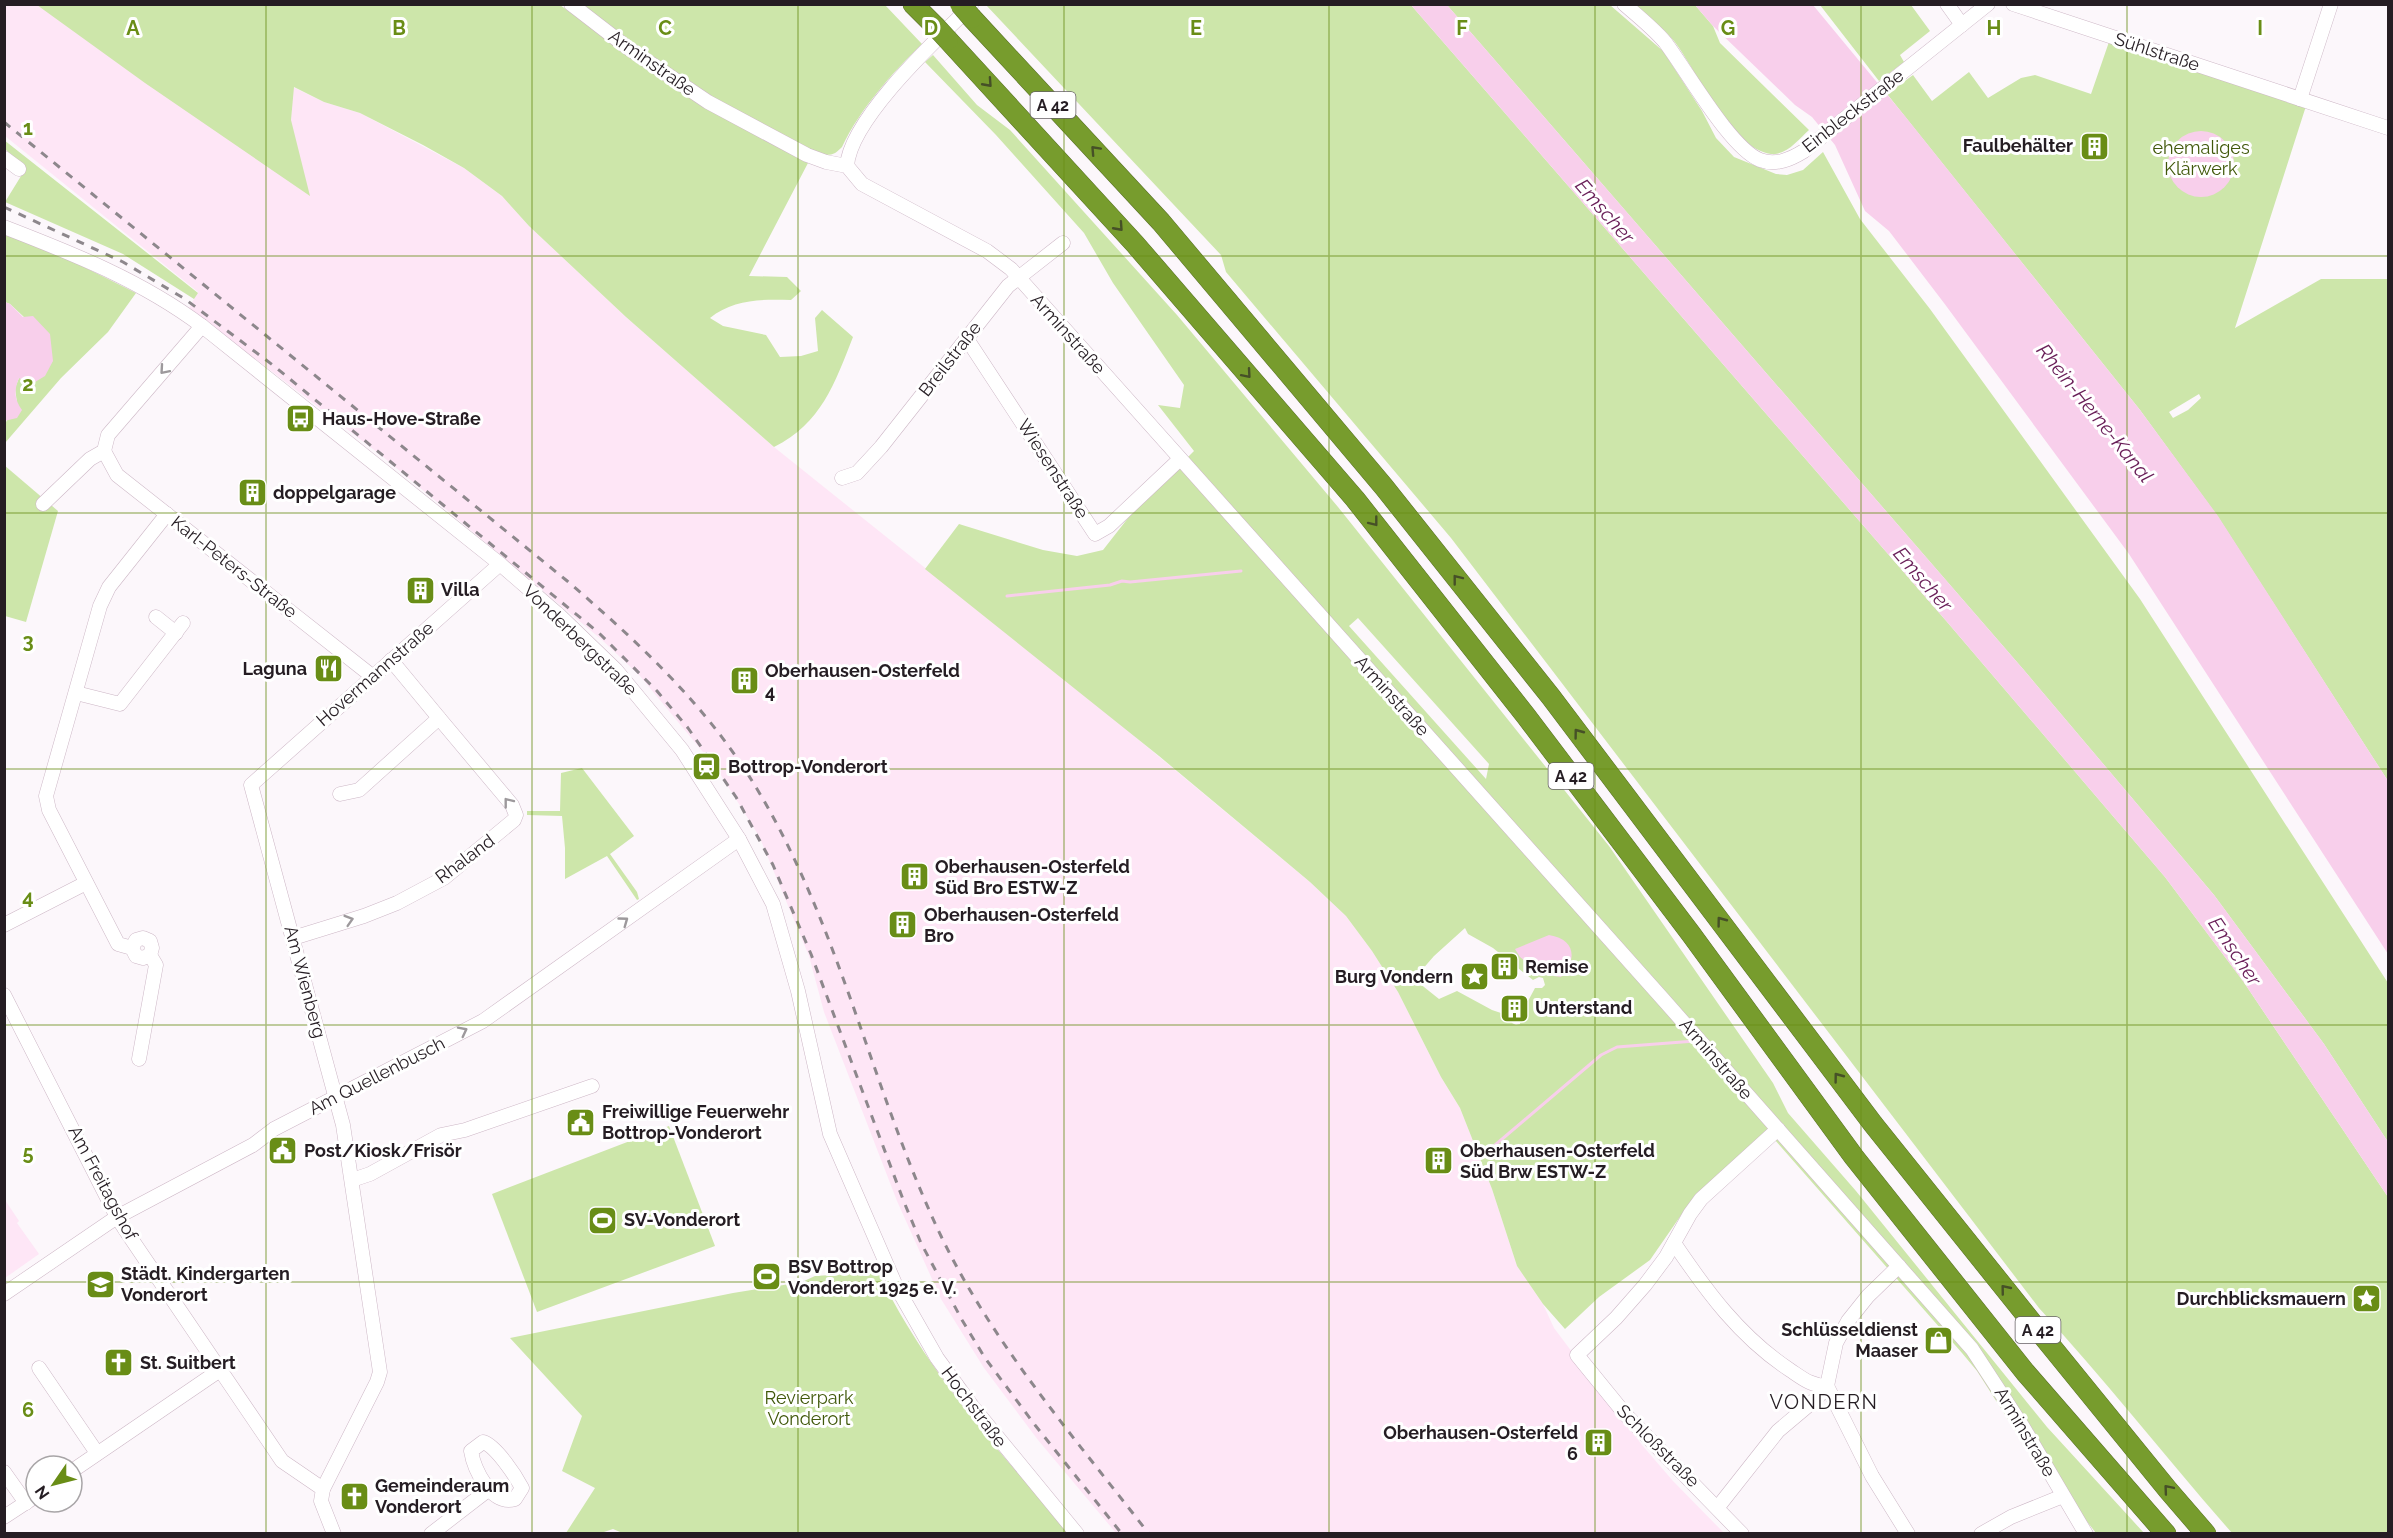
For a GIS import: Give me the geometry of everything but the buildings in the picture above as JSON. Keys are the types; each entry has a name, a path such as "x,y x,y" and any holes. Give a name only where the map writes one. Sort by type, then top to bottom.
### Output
{"highway":[{"name":"A 42","path":"913,4 1135,244 1355,499 1526,716 1691,934 1854,1157 2025,1372 2166,1533"},
{"name":"A 42","path":"968,9 1161,222 1384,487 1551,697 1873,1124 2056,1353 2206,1533"}],"street":[{"name":"Arminstraße","path":"571,4 628,48 708,102 807,155 847,166 862,184 987,250 1005,264 1778,1129 1984,1365 2086,1533"},
{"name":"Einbleckstraße","path":"1624,4 1660,36 1734,141 1745,151 1763,161 1780,162 1795,157 1815,142 1988,4"},
{"path":"1947,4 1962,25"},
{"name":"Sühlstraße","path":"2013,4 2388,128"},
{"path":"2300,99 2331,4"},
{"path":"847,166 856,141 884,97 968,9"},
{"path":"4,158 19,169"},
{"name":"Vonderbergstraße","path":"4,227 74,254 142,286 171,303 500,564 560,616 616,670 682,750 739,839 774,904 798,991 830,1134 889,1269"},
{"name":"Breilstraße","path":"842,478 857,473 866,464 1017,278 1063,243"},
{"path":"43,504 90,459 104,451 108,435 202,326"},
{"name":"Wiesenstraße","path":"967,339 1095,534 1109,526 1180,459"},
{"name":"Karl-Peters-Straße","path":"104,451 117,475 372,676"},
{"path":"139,1059 156,965 150,955 139,958 132,948 118,944 49,810 46,796 100,606 109,587 167,514"},
{"name":"Hovermannstraße","path":"251,785 500,564"},
{"path":"76,693 120,704 179,628 156,617"},
{"name":"Rhaland","path":"293,938 397,903 444,878 514,820 516,815 512,805 391,660"},
{"path":"340,794 359,790 440,718"},
{"name":"Am Wienberg","path":"251,785 336,1096 352,1180 380,1372 323,1489"},
{"name":"Am Quellenbusch","path":"4,1294 117,1217 253,1145 274,1129 483,1021 739,839"},
{"path":"4,925 86,883"},
{"name":"Am Freitagshof","path":"4,995 117,1217 282,1461 323,1489"},
{"path":"352,1180 370,1174 441,1135 465,1130 592,1086"},
{"path":"1778,1129 1701,1199 1674,1243 1713,1298 1746,1335 1778,1362 1811,1384 1827,1386"},
{"name":"Schloßstraße","path":"1674,1243 1632,1301 1577,1355 1625,1414 1743,1533"},
{"path":"1718,1507 1778,1431 1816,1399 1827,1386 1836,1343 1848,1321 1868,1296 1899,1266"},
{"name":"Hochstraße","path":"889,1269 906,1306 937,1358 1002,1444 1077,1533"},
{"path":"39,1368 97,1453"},
{"path":"84,1462 220,1370"},
{"path":"1827,1386 1872,1476 1908,1533"},
{"path":"4,1472 24,1492"},
{"path":"323,1489 321,1501 334,1533"},
{"path":"431,1533 488,1490"},
{"path":"1981,1533 2011,1517 2063,1496"},
{"path":"4,1518 24,1504"}],"shaded area":[{"path":"4,5 101,5 291,120 293,87 324,102 360,113 464,168 502,196 529,226 626,317 774,447 1110,716 1310,882 1346,916 1398,992 1441,1077 1460,1108 1492,1189 1517,1266 1543,1304 1554,1328 1642,1445 1673,1481 1724,1533 1116,1533 1038,1440 984,1368 941,1299 897,1201 824,1012 809,956 759,836 717,769 640,676 602,640 382,456 189,308 198,292 5,136"},
{"path":"5,1200 19,1221 17,1223 39,1254 5,1278"}],"green space":[{"path":"37,5 560,5 659,76 808,163 749,276 787,277 801,291 791,300 759,300 738,304 710,318 723,326 766,335 780,357 801,356 818,351 815,318 822,310 853,337 840,370 824,401 804,427 774,447 626,317 529,226 502,196 464,168 360,113 324,102 294,87 291,120 310,196 145,83"},
{"path":"579,5 885,5 922,44 877,92 842,147 835,153 826,155 802,147 727,106 652,57"},
{"path":"986,5 1411,5 1948,623 2165,877 2243,981 2388,1197 2388,1533 2232,1533 2039,1308 1451,538 1226,272 1221,255"},
{"path":"1447,5 1610,5 1663,51 1702,111 1716,138 1734,157 1776,174 1787,175 1803,170 1823,152 1860,219 1930,309 2140,599 2388,983 2388,1142 2324,1044 2214,895 2023,669"},
{"path":"1632,5 1695,5 1713,26 1720,43 1809,130 1792,146 1777,154 1756,149 1742,138 1716,107 1670,36"},
{"path":"1820,5 1911,5 1930,31 1900,55 1904,62 1879,81"},
{"name":"ehemaliges Klärwerk","path":"2110,39 2306,106 2235,328 2321,279 2388,279 2388,781 2218,517 2140,410 1887,94 1913,75 1932,101 1969,72 1988,98 2021,78 2035,75 2091,94","holes":["2199,394 2201,398 2188,410 2173,418 2169,412"]},
{"path":"933,55 977,105 1010,130 1177,315 1338,507 1609,846 1773,1083 1788,1113 1856,1191 2047,1427 2144,1533 2096,1533 2016,1432 1977,1371 1768,1132 1695,1195 1650,1260 1599,1297 1565,1329 1543,1304 1517,1266 1492,1189 1460,1108 1441,1077 1398,992 1346,916 1310,882 1159,756 925,569 959,524 1043,550 1077,556 1103,550 1132,513 1194,451 1158,405 1180,408 1184,385 1113,283 1084,233 996,135 925,62","holes":["1358,618 1489,764 1486,779 1349,626","1465,928 1468,934 1493,948 1533,980 1543,978 1545,985 1542,988 1535,988 1521,1014 1520,1024 1512,1023 1510,1016 1492,1010 1457,991 1439,999 1414,979 1434,956"]},
{"path":"4,140 198,293 194,299 123,254 5,202 26,168 5,149"},
{"path":"5,234 72,261 136,293 108,332 61,378 5,443 5,421 17,403 15,388 19,378 24,317 5,302"},
{"path":"4,465 58,511 26,622 5,616"},
{"path":"582,768 634,836 610,854 637,892 639,899 637,900 607,856 565,879 562,816 527,815 527,811 560,811 561,773"},
{"name":"SV-Vonderort","path":"669,1126 715,1246 537,1312 492,1194"},
{"name":"Revierpark Vonderort","path":"878,1272 918,1342 965,1409 1071,1533 625,1534 613,1529 601,1533 566,1533 595,1488 562,1471 582,1416 510,1338 733,1293 802,1282 815,1276"}],"water":[{"name":"Emscher","path":"1411,5 1447,5 2023,669 2214,895 2324,1044 2388,1142 2388,1197 2243,981 2165,877 1948,623"},
{"name":"Rhein-Herne-Kanal","path":"1695,5 1813,5 2140,410 2218,516 2388,781 2388,954 2129,554 1889,231 1865,211 1835,145 1812,117 1795,105 1713,26"},
{"path":"2194,131 2208,131 2220,136 2229,145 2234,164 2232,177 2225,188 2208,197 2194,197 2182,192 2173,183 2168,171 2168,157 2173,145 2182,136"},
{"path":"5,302 23,317 33,316 50,334 53,361 45,376 30,385 19,378 16,394 17,402 22,410 17,418 4,421"},
{"path":"1549,935 1564,941 1569,945 1571,951 1570,963 1561,977 1554,976 1544,968 1532,967 1520,957 1515,949"}],"waterway":[{"path":"1007,596 1110,585 1122,581 1241,571"},
{"path":"1488,1151 1601,1055 1617,1047 1695,1041"}],"railway":[{"path":"4,122 566,580 644,650 692,700 714,727 754,784 784,838 810,893 833,950 916,1180 962,1276 985,1315 1037,1390 1149,1534"},
{"path":"4,207 123,262 185,299 274,366 599,633 657,691 688,728 736,797 773,865 811,954 921,1243 962,1320 985,1358 1035,1425 1122,1534"}],"place":[{"name":"Faulbehälter","path":"2094,146"},
{"name":"Haus-Hove-Straße","path":"301,419"},
{"name":"doppelgarage","path":"252,493"},
{"name":"Villa","path":"420,590"},
{"name":"Laguna","path":"328,669"},
{"name":"Oberhausen-Osterfeld 4","path":"744,681"},
{"name":"Bottrop-Vonderort","path":"707,767"},
{"name":"Oberhausen-Osterfeld Süd Bro ESTW-Z","path":"914,877"},
{"name":"Oberhausen-Osterfeld Bro","path":"903,925"},
{"name":"Remise","path":"1504,967"},
{"name":"Burg Vondern","path":"1474,977"},
{"name":"Unterstand","path":"1514,1008"},
{"name":"Freiwillige Feuerwehr Bottrop-Vonderort","path":"581,1122"},
{"name":"Post/Kiosk/Frisör","path":"283,1151"},
{"name":"Oberhausen-Osterfeld Süd Brw ESTW-Z","path":"1439,1161"},
{"name":"SV-Vonderort","path":"603,1220"},
{"name":"BSV Bottrop Vonderort 1925 e. V.","path":"767,1277"},
{"name":"Städt. Kindergarten Vonderort","path":"100,1284"},
{"name":"Durchblicksmauern","path":"2367,1299"},
{"name":"Schlüsseldienst Maaser","path":"1939,1340"},
{"name":"St. Suitbert","path":"119,1363"},
{"name":"Oberhausen-Osterfeld 6","path":"1599,1443"},
{"name":"Gemeinderaum Vonderort","path":"354,1496"}],"district":[{"name":"VONDERN","path":"1824,1402"}]}
